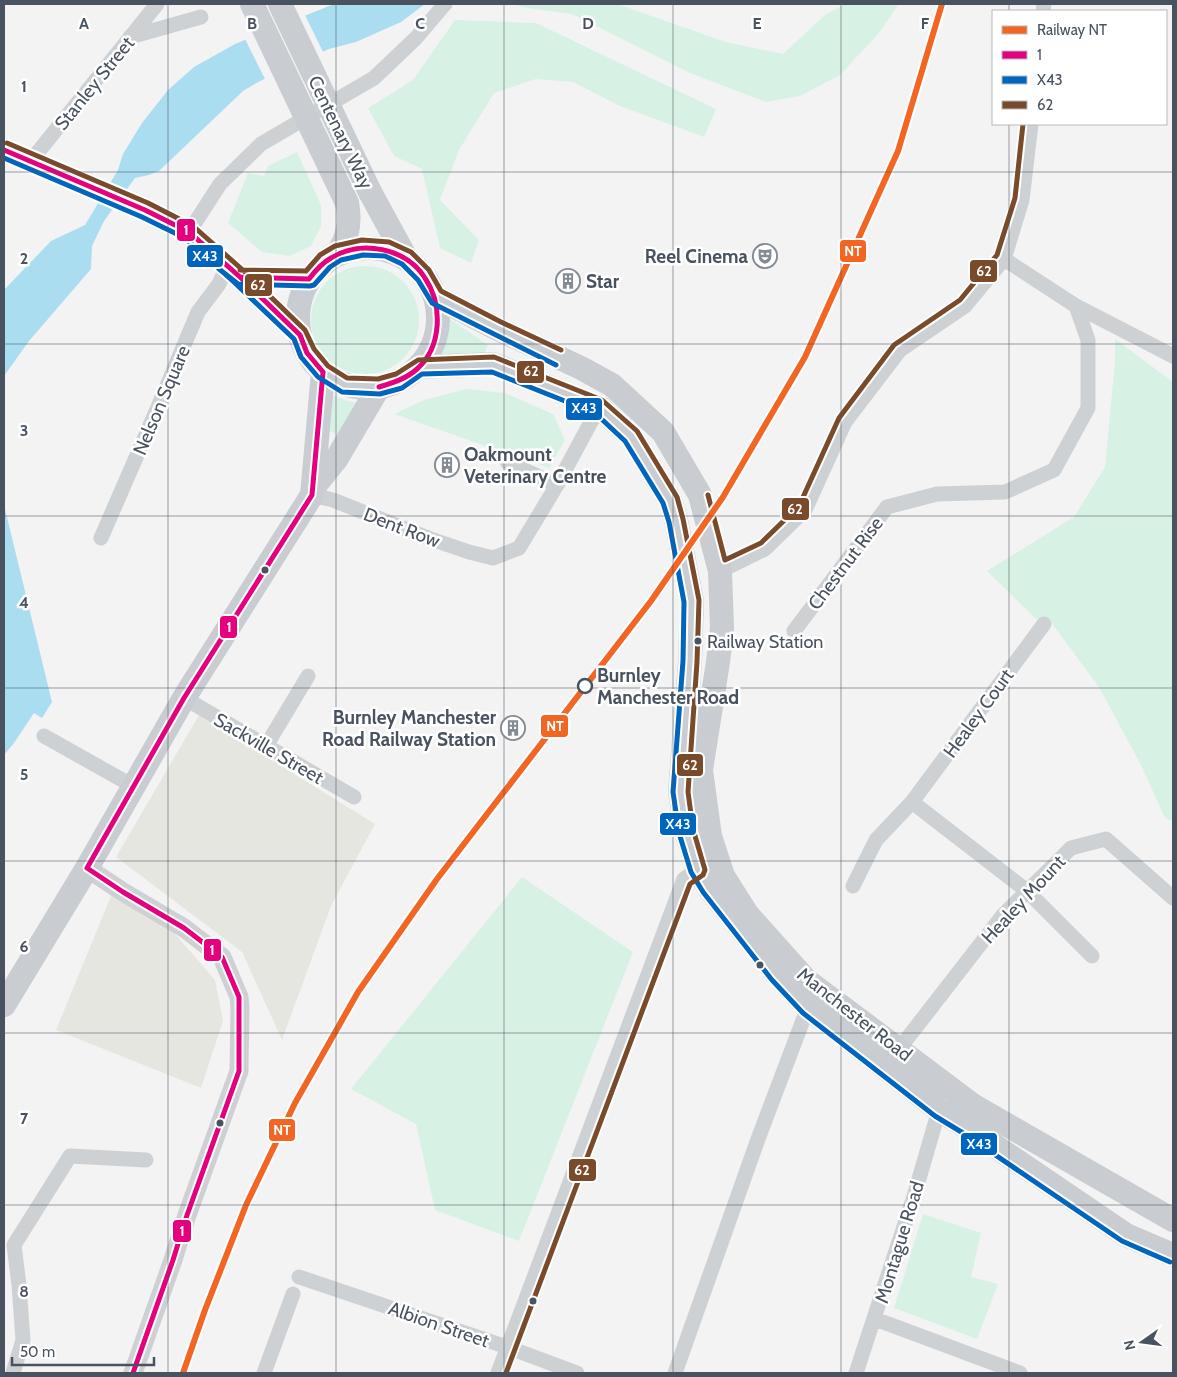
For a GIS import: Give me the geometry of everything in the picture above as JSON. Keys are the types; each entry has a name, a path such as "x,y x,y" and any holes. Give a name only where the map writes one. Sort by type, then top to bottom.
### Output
{"main road":[{"name":"Centenary Way","path":"252,4 347,203 349,227 346,240 338,253"},
{"name":"Centenary Way","path":"280,4 370,192 406,258"},
{"path":"4,150 145,210 189,232 300,335"},
{"path":"362,247 386,249 406,258 424,275 436,297 438,321 433,345 419,367 399,382 379,387 345,384 323,372 307,353 300,335 298,310 309,279 325,261 338,253 362,247"},
{"path":"233,271 309,279"},
{"name":"Manchester Road","path":"436,297 612,385 662,432 700,495 720,571 722,628 700,770 710,836 708,865 715,896 778,975 808,1007 939,1110 967,1126 1126,1235 1173,1256"},
{"name":"Manchester Road","path":"419,367 493,364 599,407 631,436 670,500 676,520 692,601 690,661 680,792 686,831 708,865 723,876 747,914 806,980 974,1106 1173,1220"},
{"path":"312,491 323,372"},
{"path":"4,1005 87,868 184,698 312,491 337,458 379,387"},
{"path":"687,573 720,571"}],"street":[{"name":"Stanley Street","path":"30,162 157,4"},
{"path":"189,232 220,184 261,144 374,78 416,38 445,4"},
{"path":"130,37 201,17"},
{"path":"720,571 765,549 805,510 845,422 900,350 965,306 1004,259 1022,200 1031,125"},
{"path":"1004,259 1076,306 1173,356"},
{"name":"Nelson Square","path":"101,538 155,416 198,312 233,271"},
{"name":"Chestnut Rise","path":"794,631 887,506 937,494 1005,492 1054,470 1088,408 1088,340 1076,306"},
{"path":"507,462 557,485 599,407"},
{"name":"Dent Row","path":"312,491 468,552 493,558 519,548 557,485"},
{"name":"Healey Court","path":"853,886 876,840 912,802 1044,624"},
{"path":"266,746 308,676"},
{"name":"Sackville Street","path":"184,698 354,797"},
{"path":"44,736 133,786"},
{"path":"912,802 1027,891 1092,956"},
{"name":"Healey Mount","path":"899,1049 1003,915 1071,848 1106,839 1173,898"},
{"path":"498,1373 684,879 708,865"},
{"path":"87,868 184,928 222,957 238,997 240,1008 239,1071 133,1373"},
{"path":"675,1373 758,1139 808,1007"},
{"name":"Montague Road","path":"856,1373 875,1319 939,1110"},
{"path":"13,1373 23,1340 14,1244 70,1156 146,1160"},
{"name":"Albion Street","path":"300,1277 507,1347 577,1373"},
{"path":"264,1373 293,1294"},
{"path":"875,1319 1020,1373"}],"shaded area":[{"path":"199,715 375,824 331,906 282,1040 242,952 116,857"},
{"path":"111,896 162,919 215,980 223,1021 201,1088 56,1030"}],"green space":[{"path":"512,4 617,4 726,42 783,54 825,15 845,4 899,4 879,33 840,75 800,96 766,102 690,73 572,14"},
{"path":"455,20 536,23 716,109 704,137 620,106 573,82 536,79 494,93 459,150 440,200 479,240 471,263 440,248 422,169 394,156 368,108 413,80"},
{"path":"297,152 321,205 321,226 311,246 290,256 262,252 228,223 248,173 264,176 268,166"},
{"path":"365,266 386,270 403,282 415,299 419,320 415,341 403,358 386,370 365,374 344,370 327,358 315,341 311,320 315,299 327,282 344,270"},
{"path":"447,317 488,345 485,353 438,358 446,339"},
{"path":"1115,339 1173,382 1173,821 1165,818 1141,765 1099,687 1050,621 1036,619 987,571 1074,517 1105,467 1115,361"},
{"path":"466,389 505,393 553,414 565,440 549,468 394,414 424,400"},
{"path":"330,394 348,401 364,404 343,436 328,431"},
{"path":"522,877 633,952 519,1241 435,1210 416,1124 351,1089"},
{"path":"923,1214 981,1233 971,1277 998,1284 977,1339 894,1308"}],"water":[{"path":"334,4 425,4 401,22 356,42 329,49 260,81 243,91 159,171 135,178 104,221 92,246 91,269 29,341 4,376 4,290 51,241 85,225 118,170 123,154 142,123 168,90 194,67 235,44"},
{"path":"4,505 52,702 42,718 34,713 4,755"}],"pier":[{"path":"304,13 324,54 266,81 244,37"}],"rail line":[{"name":"NT","path":"183,1373 205,1310 246,1205 295,1103 358,992 437,879 651,601 723,497 805,357 898,151 942,4"}],"transit line":[{"name":"62","path":"708,495 725,560 761,543 799,506 839,418 894,345 960,300 997,255 1015,198 1023,125"},
{"name":"62","path":"7,143 148,203 193,226 245,272 305,330 314,349 328,366 347,378 378,379 396,374 418,360 494,357 602,400 637,431 677,497 699,600 697,662 688,792 693,829 705,870 703,875 690,884 506,1373"},
{"name":"1","path":"4,150 145,210 189,232 240,277 300,335 307,353 323,372"},
{"name":"X43","path":"4,158 142,217 185,238 294,339 301,357 318,377 342,392 380,394 402,388 422,374 492,372 595,413 625,441 663,503 669,522 684,602 683,661 673,792 679,833 691,872 703,892 772,980 803,1013 935,1116 1122,1241 1170,1262"},
{"name":"62","path":"240,270 306,271 320,255 335,246 362,240 389,242 411,252 429,270 441,291 561,350"},
{"name":"1","path":"240,277 309,279 328,260 343,252 356,249 382,250 395,253 407,260 417,268 431,289 437,313 435,338 425,360 417,369 404,378 379,387"},
{"name":"X43","path":"219,269 238,284 310,286 314,285 330,267 341,260 363,255 385,256 402,264 418,280 432,303 556,365"},
{"name":"1","path":"87,868 184,698 312,495 323,372"},
{"name":"1","path":"87,868 184,928 222,957 239,997 239,1071 133,1373"}],"place":[{"name":"Reel Cinema","path":"765,256"},
{"name":"Star","path":"568,281"},
{"name":"Oakmount Veterinary Centre","path":"447,465"},
{"name":"Railway Station","path":"698,641"},
{"name":"Burnley Manchester Road","path":"585,686"},
{"name":"Burnley Manchester Road Railway Station","path":"513,728"}]}
